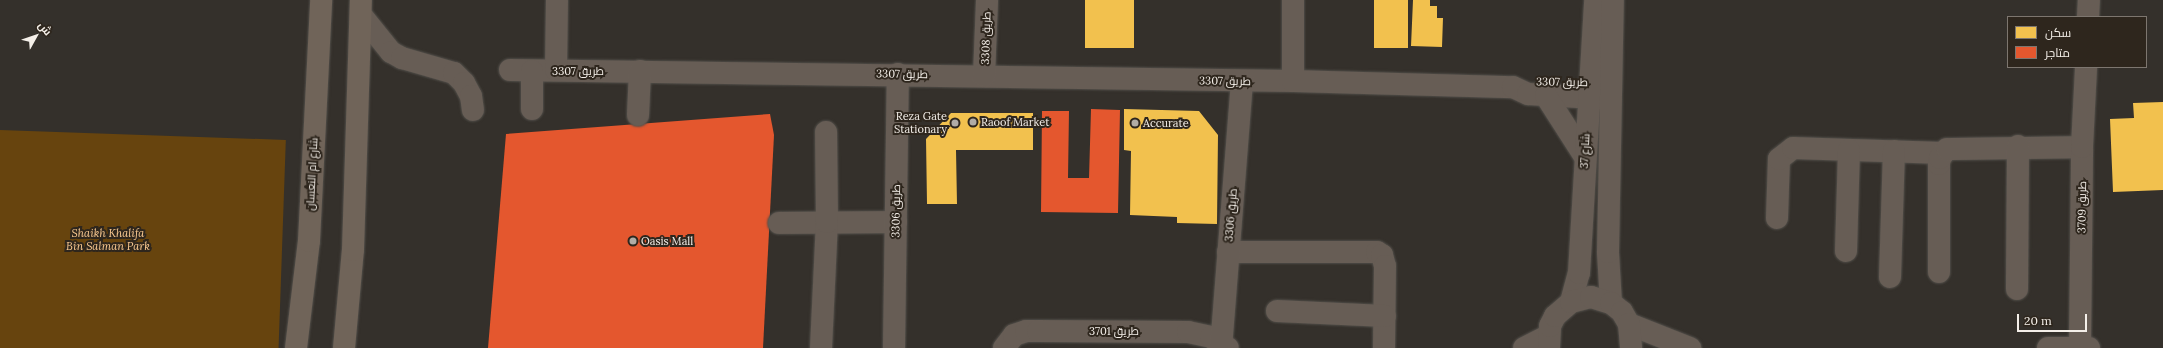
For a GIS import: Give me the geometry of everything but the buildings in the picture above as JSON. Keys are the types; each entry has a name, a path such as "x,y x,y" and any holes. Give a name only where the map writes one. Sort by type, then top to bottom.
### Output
{"main road":[{"name":"شارع ام النعسان","path":"296,348 309,241 321,0"},
{"path":"344,348 352,250 361,8"}],"street":[{"path":"556,70 557,0"},
{"name":"طريق 3308","path":"984,76 987,0"},
{"path":"1293,0 1293,81"},
{"name":"شارع 37","path":"1571,302 1579,273 1595,0"},
{"path":"1611,303 1608,252 1613,0"},
{"path":"2088,16 2089,0"},
{"path":"361,8 386,47 402,58 454,73 464,83 471,96 474,110"},
{"name":"طريق 3709","path":"2085,348 2082,148 2086,68"},
{"name":"طريق 3307","path":"510,70 898,74 1242,82 1293,81 1513,87 1534,81 1589,90 1612,91"},
{"path":"532,71 532,109"},
{"path":"638,115 640,71"},
{"name":"طريق 3306","path":"894,348 898,74"},
{"name":"طريق 3306","path":"1224,346 1228,252 1242,82"},
{"name":"طريق 3307","path":"1513,87 1528,94 1546,96 1589,90"},
{"path":"1546,96 1585,157"},
{"path":"821,348 827,222 826,132"},
{"path":"1777,218 1779,159 1784,153 1793,148 1943,153 1952,147 2018,146 2082,148"},
{"path":"2017,289 2018,146"},
{"path":"1846,251 1850,150"},
{"path":"1890,277 1894,151"},
{"path":"1939,272 1939,164 1943,153"},
{"path":"779,223 896,222"},
{"path":"1228,252 1376,252 1385,260 1384,348"},
{"path":"1524,348 1549,342 1555,316 1571,302 1591,298 1611,303 1622,312 1630,324 1631,348"},
{"path":"1277,310 1385,316"},
{"path":"1630,324 1690,348"},
{"name":"طريق 3701","path":"1004,348 1014,335 1026,331 1188,332 1200,334 1224,346"},
{"path":"2048,348 2085,348"}],"green space":[{"name":"Shaikh Khalifa Bin Salman Park","path":"0,130 286,140 279,348 0,348"}],"place":[{"name":"Raoof Market","path":"973,122"},
{"name":"Reza Gate Stationary","path":"955,123"},
{"name":"Accurate","path":"1135,123"},
{"name":"Oasis Mall","path":"633,241"}]}
